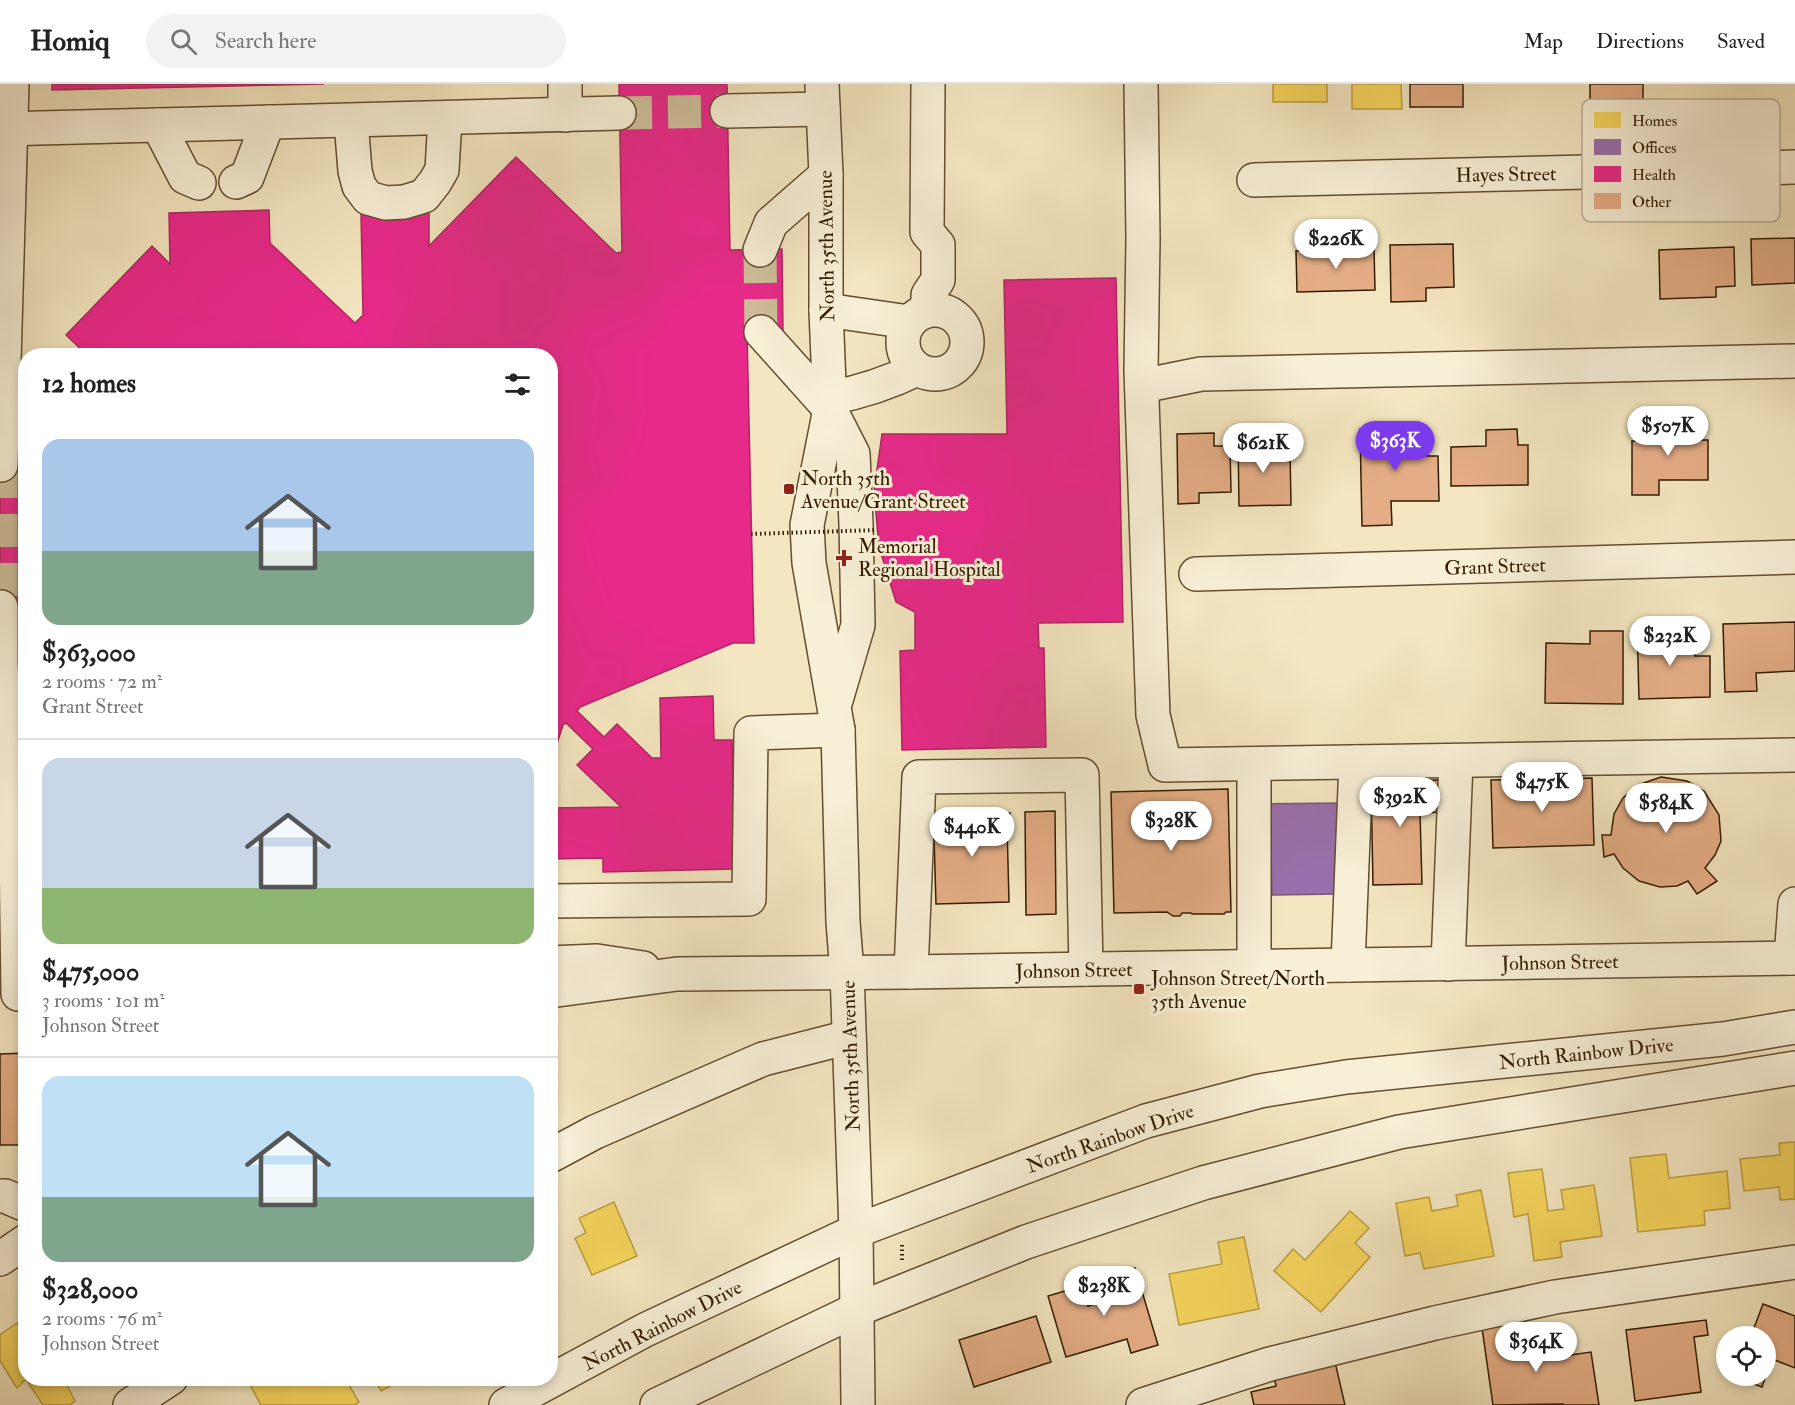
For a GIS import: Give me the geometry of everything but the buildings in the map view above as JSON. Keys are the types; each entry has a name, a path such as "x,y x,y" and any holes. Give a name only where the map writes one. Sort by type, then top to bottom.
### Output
{"street":[{"path":"1,465 14,410 6,129 12,84"},
{"path":"826,310 922,309 937,309 948,312 964,326 967,347 964,357 948,372 938,375 927,374 909,362 902,343 904,332 922,309 938,280 938,245 927,232 928,84"},
{"path":"1142,84 1142,386 1154,715 1165,765 1795,755"},
{"path":"727,111 823,96"},
{"name":"North 35th Avenue","path":"823,96 826,174 826,310 830,403 807,525 809,563 836,719 856,1231 858,1405"},
{"path":"6,129 445,118 565,100 619,113"},
{"path":"351,121 355,171 359,186 368,198 386,202 404,202 424,195 442,170 445,118"},
{"path":"236,182 248,177 268,122"},
{"path":"158,126 185,177 199,183"},
{"name":"Hayes Street","path":"1780,167 1795,167"},
{"name":"Hayes Street","path":"1254,180 1582,172"},
{"path":"760,250 771,223 826,174"},
{"path":"761,332 830,403 894,381 917,369"},
{"path":"1142,386 1201,374 1795,361"},
{"name":"North 35th Avenue","path":"830,403 852,454 858,625 836,719"},
{"name":"Grant Street","path":"1196,574 1795,557"},
{"path":"1,607 5,767 18,835"},
{"path":"558,901 749,899 751,733 836,719"},
{"path":"1448,964 1456,761"},
{"path":"1348,965 1356,762"},
{"path":"1254,764 1254,967"},
{"path":"911,972 919,777 1082,775 1086,969"},
{"path":"1793,958 1795,904"},
{"path":"17,994 18,917"},
{"name":"Johnson Street","path":"558,990 677,974 1793,958"},
{"name":"Johnson Street","path":"558,963 597,961 677,974"},
{"name":"North Rainbow Drive","path":"558,1377 645,1330 856,1231 1146,1121 1260,1091 1347,1077 1723,1039 1795,1027"},
{"path":"558,1152 595,1132 763,1059 849,1037"},
{"path":"657,1405 856,1310 1026,1242 1192,1186 1399,1132 1795,1068"},
{"path":"0,1196 18,1202"},
{"path":"0,1259 18,1247"},
{"path":"1143,1405 1270,1364 1435,1323 1555,1297 1795,1262"},
{"path":"130,1405 159,1386"},
{"name":"North Rainbow Drive","path":"506,1405 541,1386"}],"path":[{"path":"751,534 878,530"}],"tunnel":[{"path":"619,113 727,111"},
{"path":"760,250 761,332"},
{"path":"1,465 1,607"}],"place":[{"name":"North 35th Avenue/Grant Street","path":"789,489"},
{"name":"Memorial Regional Hospital","path":"844,558"},
{"name":"Johnson Street/North 35th Avenue","path":"1139,989"}]}
